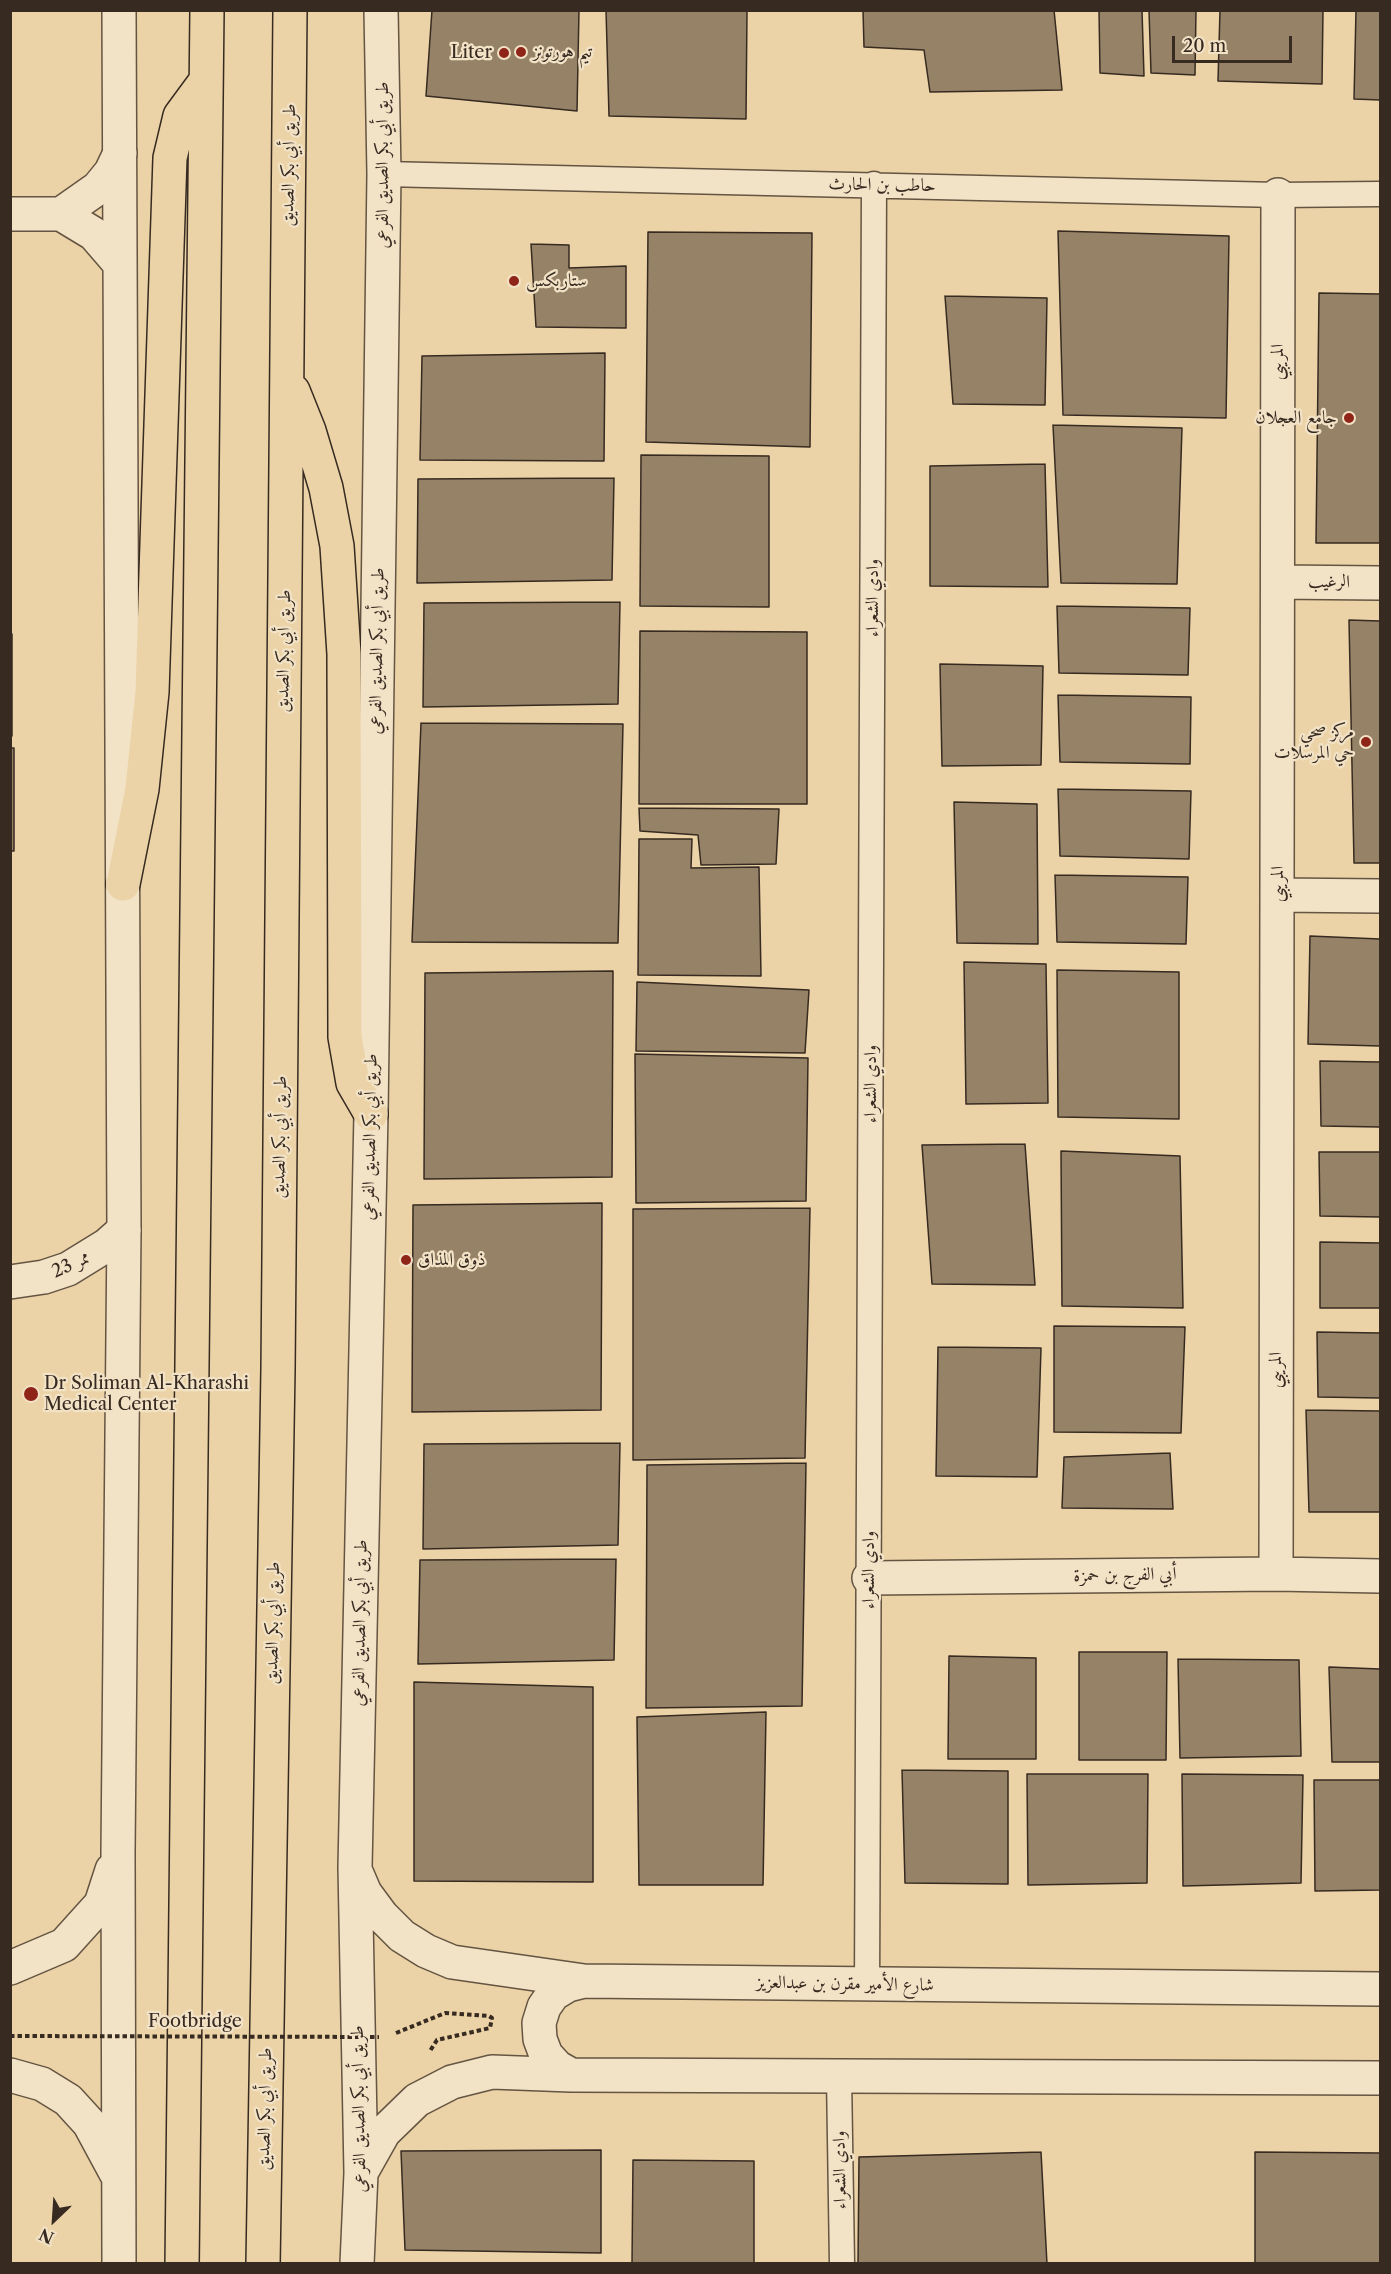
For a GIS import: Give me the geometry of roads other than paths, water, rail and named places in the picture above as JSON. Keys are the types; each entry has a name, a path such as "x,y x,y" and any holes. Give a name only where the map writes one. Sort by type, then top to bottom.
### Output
{"main road":[{"path":"182,2264 207,10"},
{"name":"طريق أبي بكر الصديق","path":"262,2264 278,1380 290,10"},
{"path":"123,884 142,789 152,692 170,158 180,116 205,82"},
{"path":"286,376 316,454 337,546 344,654 345,1037 352,1083 371,1114"}],"street":[{"path":"119,10 124,1230 118,1851 119,2264"},
{"name":"طريق أبي بكر الصديق الفرعي","path":"357,2264 361,2173 355,1867 371,1114 384,174 381,10"},
{"path":"10,214 60,214 81,203 111,172 120,153"},
{"name":"المريبي","path":"1276,1574 1278,195"},
{"path":"60,214 94,234 120,263"},
{"name":"الرغيب","path":"1278,582 1380,583"},
{"path":"1278,895 1380,896"},
{"name":"ممر 23","path":"10,1282 44,1277 68,1269 108,1245 124,1230"},
{"name":"أبي الفرج بن حمزة","path":"869,1578 1276,1574 1380,1576"},
{"path":"10,1968 64,1945 101,1904 118,1851"},
{"name":"شارع الأمير مقرن بن عبدالعزيز","path":"355,1867 365,1893 382,1916 402,1936 426,1951 452,1962 584,1981 1380,1989"},
{"path":"571,2075 557,2067 546,2055 540,2039 539,2023 544,2007 554,1994 568,1985 584,1981"},
{"path":"361,2173 384,2132 417,2100 452,2082 492,2072 571,2075 1380,2078"},
{"path":"10,2075 42,2084 68,2100 89,2123 118,2178"}],"lane":[{"name":"حاطب بن الحارث","path":"384,174 1278,195 1380,194"},
{"name":"وادي الشعراء","path":"867,1984 874,184"},
{"name":"وادي الشعراء","path":"838,2076 842,2264"}],"place":[{"name":"تيم هورتونز","path":"521,52"},
{"name":"Liter","path":"504,53"},
{"name":"ستاربكس","path":"514,281"},
{"name":"جامع العجلان","path":"1349,418"},
{"name":"مركز صحي حي المرسلات","path":"1366,742"},
{"name":"ذوق المذاق","path":"406,1260"},
{"name":"Dr Soliman Al-Kharashi Medical Center","path":"31,1394"}]}
